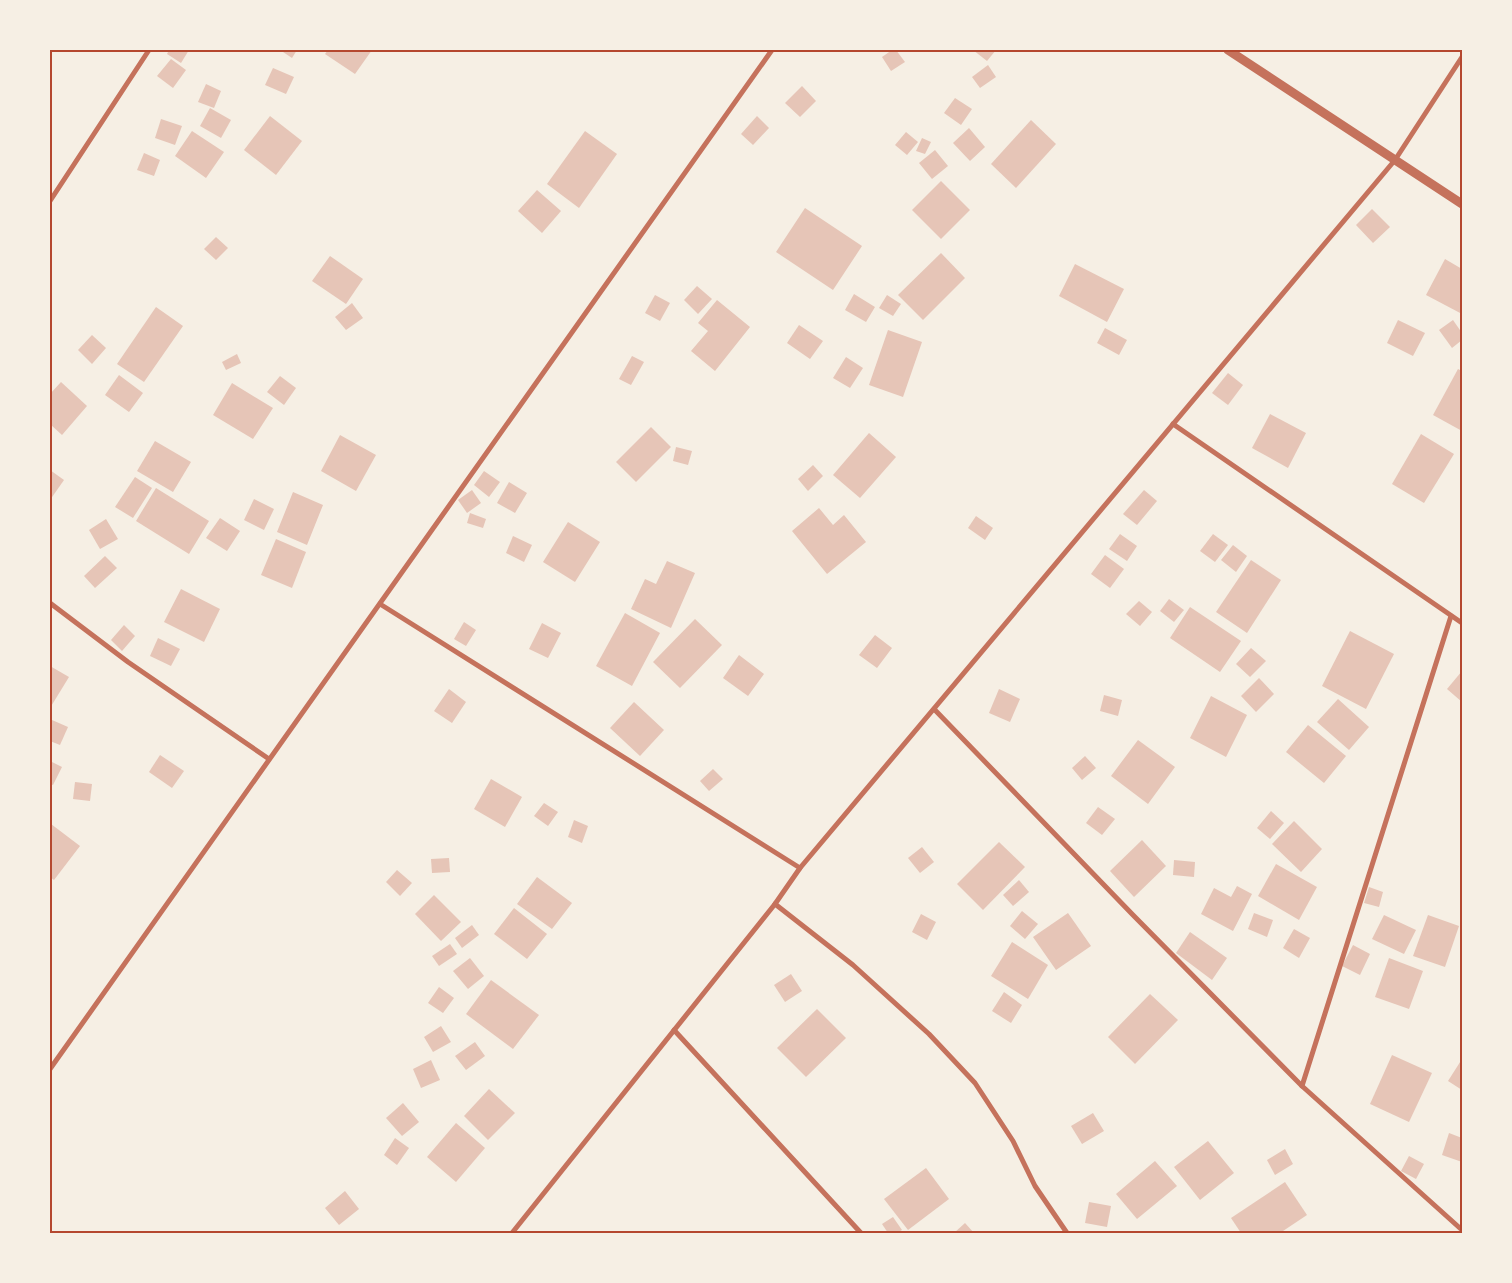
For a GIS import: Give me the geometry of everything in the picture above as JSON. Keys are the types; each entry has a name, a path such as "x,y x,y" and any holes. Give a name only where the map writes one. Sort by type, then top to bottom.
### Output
{"street":[{"path":"50,201 150,50"},
{"path":"50,1069 772,50"},
{"path":"1228,50 1462,204"},
{"path":"512,1233 775,904 800,868 1395,160 1462,57"},
{"path":"1173,424 1462,623"},
{"path":"50,603 128,662 269,760"},
{"path":"380,604 800,868"},
{"path":"1302,1086 1450,616"},
{"path":"934,709 1132,915 1302,1086 1462,1230"},
{"path":"775,904 853,965 929,1034 975,1082 1013,1141 1035,1186 1067,1233"},
{"path":"674,1030 861,1233"}],"building":[{"path":"169,50 189,50 181,63 167,54"},
{"path":"280,50 297,50 292,58"},
{"path":"328,50 372,50 355,74 325,54"},
{"path":"892,50 896,50 905,62 891,71 882,57"},
{"path":"973,50 996,50 987,61"},
{"path":"171,59 186,70 173,88 157,76"},
{"path":"988,65 996,77 980,88 972,77"},
{"path":"273,68 294,77 286,94 265,85"},
{"path":"206,84 221,91 214,108 198,102"},
{"path":"802,86 816,101 800,117 785,103"},
{"path":"955,98 972,109 961,125 944,113"},
{"path":"210,108 231,120 221,138 200,126"},
{"path":"270,116 302,141 276,175 244,150"},
{"path":"757,116 769,128 753,145 741,134"},
{"path":"161,119 182,126 175,145 155,138"},
{"path":"1031,120 1056,144 1016,188 991,164"},
{"path":"969,128 985,147 970,161 953,143"},
{"path":"192,131 224,152 206,178 175,156"},
{"path":"585,131 617,154 579,208 547,184"},
{"path":"906,132 918,142 907,155 895,145"},
{"path":"922,138 931,142 925,154 916,151"},
{"path":"935,150 948,166 932,179 919,163"},
{"path":"144,153 160,160 154,176 137,170"},
{"path":"941,181 970,210 941,239 912,210"},
{"path":"537,190 561,211 542,233 518,211"},
{"path":"805,208 862,246 833,290 776,252"},
{"path":"1372,209 1390,227 1373,243 1356,225"},
{"path":"216,237 228,248 216,260 204,249"},
{"path":"941,253 965,278 923,320 898,295"},
{"path":"330,256 363,279 346,304 312,281"},
{"path":"1445,259 1462,269 1462,314 1426,295"},
{"path":"1075,264 1124,289 1107,322 1059,296"},
{"path":"697,286 712,299 698,314 684,300"},
{"path":"854,294 875,307 866,322 845,310"},
{"path":"655,295 670,303 660,321 645,313"},
{"path":"887,295 901,304 893,316 879,308"},
{"path":"717,300 750,327 715,371 691,351 708,331 698,323"},
{"path":"352,303 363,318 346,330 335,317"},
{"path":"156,307 183,326 144,382 117,364"},
{"path":"1398,320 1425,333 1413,356 1387,343"},
{"path":"1453,320 1462,333 1462,340 1452,348 1439,330"},
{"path":"799,325 823,341 810,359 787,343"},
{"path":"1105,328 1127,340 1119,355 1097,343"},
{"path":"888,330 922,342 903,397 869,385"},
{"path":"92,335 106,348 92,364 78,350"},
{"path":"237,354 241,363 226,370 222,362"},
{"path":"632,356 644,362 631,385 619,379"},
{"path":"846,357 863,368 850,388 833,378"},
{"path":"1458,369 1462,371 1462,431 1433,415"},
{"path":"1228,373 1243,385 1228,405 1212,393"},
{"path":"119,375 143,393 129,412 105,395"},
{"path":"280,376 296,388 284,405 267,392"},
{"path":"61,382 87,406 62,435 50,424 50,394"},
{"path":"232,383 273,408 253,439 213,415"},
{"path":"1270,414 1306,433 1288,468 1252,448"},
{"path":"651,427 671,447 636,482 616,462"},
{"path":"869,433 896,457 860,498 833,475"},
{"path":"1421,434 1454,454 1424,503 1392,484"},
{"path":"340,435 376,455 356,491 321,471"},
{"path":"155,441 191,462 173,492 137,471"},
{"path":"676,447 692,451 688,465 673,461"},
{"path":"813,465 823,476 808,491 798,479"},
{"path":"50,470 64,480 50,500"},
{"path":"484,471 500,482 489,497 474,485"},
{"path":"135,477 152,488 133,518 115,507"},
{"path":"509,482 527,493 515,513 497,503"},
{"path":"156,488 209,521 189,554 136,521"},
{"path":"472,490 481,503 467,513 458,500"},
{"path":"1144,490 1157,501 1137,525 1123,514"},
{"path":"293,492 323,505 307,545 277,532"},
{"path":"254,499 274,509 264,530 244,520"},
{"path":"819,508 833,525 844,515 866,542 827,574 792,531"},
{"path":"470,513 486,519 483,528 467,523"},
{"path":"976,516 993,528 985,540 968,528"},
{"path":"220,518 240,531 227,551 206,538"},
{"path":"106,519 118,539 100,549 89,530"},
{"path":"568,522 600,542 575,582 543,562"},
{"path":"1120,534 1137,546 1127,561 1109,549"},
{"path":"1213,534 1228,545 1215,562 1200,551"},
{"path":"513,536 532,545 524,562 506,553"},
{"path":"276,539 306,552 292,588 261,575"},
{"path":"1233,545 1247,556 1236,572 1221,560"},
{"path":"1105,555 1124,569 1110,588 1091,574"},
{"path":"105,556 117,568 95,588 84,576"},
{"path":"1251,560 1281,580 1247,633 1216,612"},
{"path":"667,561 695,573 671,628 631,609 645,579 656,584"},
{"path":"181,589 220,609 204,642 164,622"},
{"path":"1169,599 1184,610 1174,622 1160,611"},
{"path":"1139,601 1152,612 1140,626 1126,614"},
{"path":"1190,607 1241,641 1220,672 1170,638"},
{"path":"625,613 660,633 632,686 596,666"},
{"path":"695,619 722,645 680,688 653,662"},
{"path":"464,622 476,630 466,646 454,639"},
{"path":"542,623 561,633 548,658 529,649"},
{"path":"124,625 135,636 122,651 111,640"},
{"path":"1350,631 1394,654 1366,709 1322,686"},
{"path":"875,635 892,648 877,668 859,655"},
{"path":"158,638 180,649 171,666 150,656"},
{"path":"1251,648 1266,661 1250,677 1236,664"},
{"path":"739,655 764,674 748,696 723,678"},
{"path":"50,666 69,677 50,708"},
{"path":"1462,671 1462,702 1447,689"},
{"path":"1259,678 1274,694 1256,712 1241,696"},
{"path":"449,689 466,702 452,723 434,711"},
{"path":"999,689 1020,699 1010,722 989,713"},
{"path":"1104,695 1122,700 1118,716 1100,711"},
{"path":"1211,696 1247,715 1226,757 1190,738"},
{"path":"1338,699 1369,727 1349,750 1317,722"},
{"path":"634,702 664,730 640,756 610,728"},
{"path":"52,720 68,727 60,745 50,741 50,725"},
{"path":"1308,725 1346,756 1324,783 1286,752"},
{"path":"1138,740 1175,767 1148,804 1111,776"},
{"path":"160,755 184,771 172,788 149,772"},
{"path":"1085,756 1096,768 1082,780 1072,768"},
{"path":"50,761 62,767 53,785 50,784"},
{"path":"713,769 723,779 709,791 700,781"},
{"path":"491,779 522,797 505,827 474,809"},
{"path":"75,782 92,784 90,801 73,799"},
{"path":"544,803 558,812 548,826 534,816"},
{"path":"1098,807 1115,819 1102,835 1086,823"},
{"path":"1271,811 1284,823 1270,839 1257,828"},
{"path":"574,820 588,826 582,843 568,837"},
{"path":"1294,821 1322,849 1301,872 1272,844"},
{"path":"51,824 80,846 54,880 50,877"},
{"path":"1142,840 1166,866 1134,897 1110,871"},
{"path":"999,842 1025,867 983,910 957,884"},
{"path":"922,847 934,862 920,873 908,858"},
{"path":"449,858 450,872 432,873 431,859"},
{"path":"1174,860 1195,862 1194,877 1173,875"},
{"path":"1276,864 1317,887 1299,920 1258,896"},
{"path":"397,870 412,883 400,896 386,882"},
{"path":"537,877 572,903 552,929 517,904"},
{"path":"1019,880 1029,892 1013,906 1003,895"},
{"path":"1237,886 1252,894 1233,931 1201,914 1214,888 1231,897"},
{"path":"1369,887 1383,892 1379,907 1364,903"},
{"path":"434,895 461,922 441,941 415,914"},
{"path":"514,908 547,934 527,959 494,934"},
{"path":"1022,911 1038,924 1025,939 1010,926"},
{"path":"1068,913 1091,946 1056,970 1033,937"},
{"path":"1254,913 1273,920 1267,937 1248,929"},
{"path":"921,914 936,922 927,940 912,932"},
{"path":"1384,915 1416,930 1404,954 1372,939"},
{"path":"1428,915 1459,926 1445,967 1413,956"},
{"path":"472,925 479,935 462,948 455,938"},
{"path":"1294,929 1310,938 1299,958 1283,948"},
{"path":"1190,932 1227,958 1212,980 1176,953"},
{"path":"1012,942 1048,965 1028,999 991,976"},
{"path":"450,944 457,954 439,966 432,956"},
{"path":"1353,945 1370,954 1360,975 1342,966"},
{"path":"470,958 484,976 468,989 453,971"},
{"path":"1389,958 1423,971 1409,1009 1375,997"},
{"path":"791,974 802,991 785,1002 774,985"},
{"path":"491,980 539,1015 513,1049 466,1014"},
{"path":"439,987 454,998 443,1013 428,1003"},
{"path":"1004,992 1022,1005 1011,1023 992,1011"},
{"path":"1150,994 1178,1020 1135,1064 1108,1037"},
{"path":"817,1009 846,1038 806,1077 777,1048"},
{"path":"441,1026 451,1042 433,1052 424,1037"},
{"path":"475,1042 485,1056 466,1070 455,1056"},
{"path":"1392,1055 1432,1073 1409,1122 1370,1104"},
{"path":"1462,1059 1462,1090 1448,1081"},
{"path":"431,1060 440,1080 421,1088 413,1069"},
{"path":"489,1089 515,1113 488,1140 464,1116"},
{"path":"403,1103 419,1122 402,1136 386,1118"},
{"path":"1093,1113 1104,1131 1082,1144 1071,1126"},
{"path":"456,1123 485,1148 456,1182 427,1157"},
{"path":"1449,1133 1462,1138 1462,1162 1442,1155"},
{"path":"395,1138 409,1148 397,1165 384,1155"},
{"path":"1208,1141 1234,1173 1200,1200 1174,1167"},
{"path":"1285,1149 1293,1164 1275,1175 1267,1160"},
{"path":"1409,1156 1424,1164 1416,1179 1401,1171"},
{"path":"1155,1161 1177,1186 1137,1219 1116,1194"},
{"path":"926,1168 949,1199 908,1230 884,1199"},
{"path":"1285,1182 1307,1215 1280,1233 1241,1233 1231,1218"},
{"path":"345,1191 359,1209 339,1225 325,1208"},
{"path":"1089,1202 1111,1206 1107,1227 1085,1223"},
{"path":"893,1217 902,1230 897,1233 888,1233 882,1224"},
{"path":"965,1223 974,1233 954,1233"}]}
